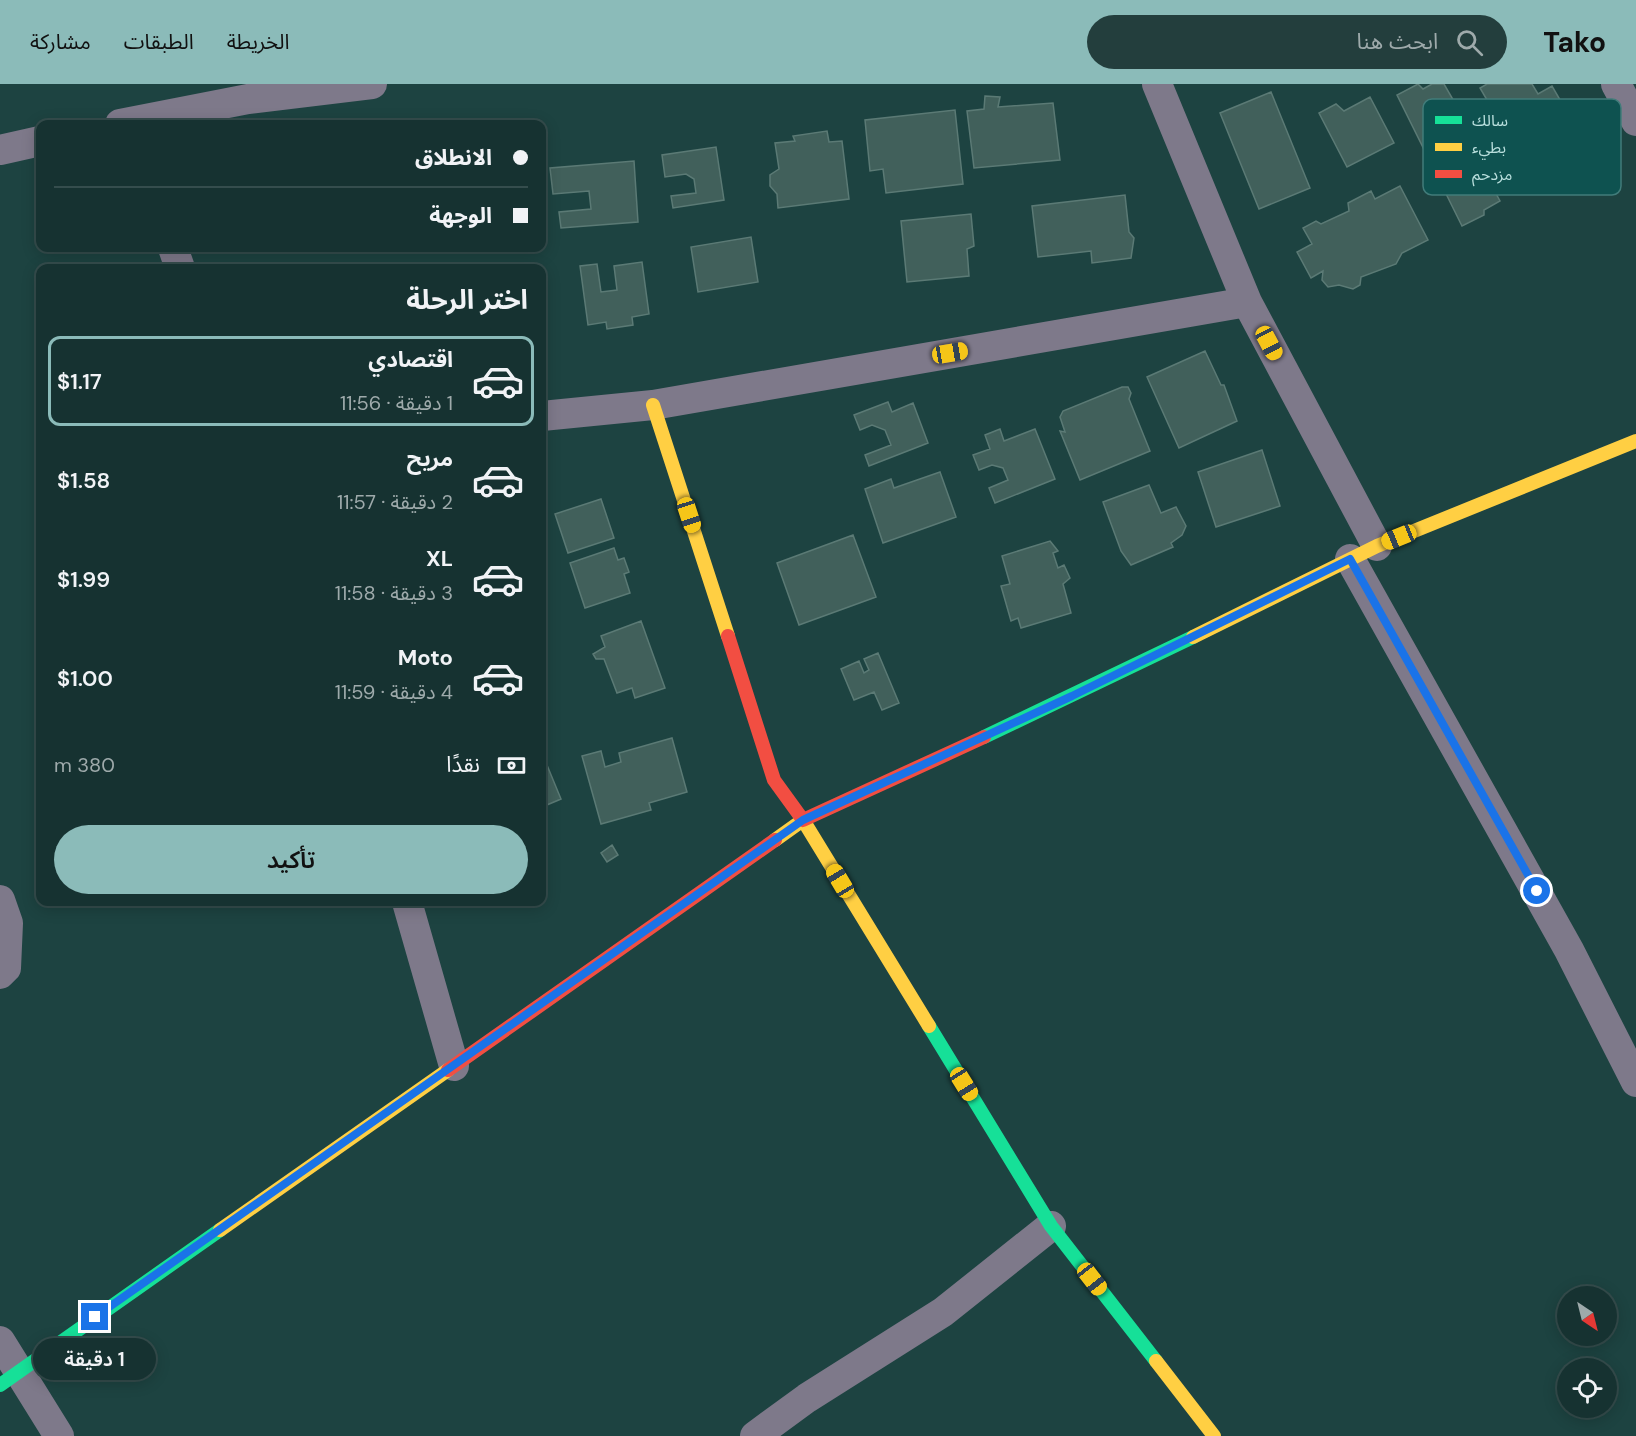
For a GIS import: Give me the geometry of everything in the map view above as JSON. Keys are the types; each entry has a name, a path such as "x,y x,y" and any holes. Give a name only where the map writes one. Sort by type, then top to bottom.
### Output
{"street":[{"path":"145,120 248,99 372,84"},
{"path":"1157,84 1247,302 1377,546"},
{"path":"1616,84 1636,121"},
{"path":"0,150 36,142"},
{"path":"546,416 653,405 1247,302"},
{"path":"653,405 774,780 803,820 1051,1226 1214,1436"},
{"path":"10,1378 803,820 1072,696 1377,546 1636,441"},
{"path":"1350,559 1526,871 1636,1082"},
{"path":"0,900 8,923 6,968 0,974"},
{"path":"408,906 454,1066"},
{"path":"755,1436 807,1398 943,1312 1051,1226"},
{"path":"0,1341 10,1378 59,1436"}],"building":[{"path":"1418,84 1423,89 1432,84 1444,84 1453,99 1423,99 1423,147 1397,95"},
{"path":"1487,84 1532,84 1538,94 1552,86 1560,99 1486,99 1480,88"},
{"path":"1271,92 1310,188 1259,209 1220,113"},
{"path":"985,96 1000,97 998,107 1053,103 1060,160 974,168 967,111 984,109"},
{"path":"1370,97 1394,143 1347,167 1319,113 1336,104 1344,111"},
{"path":"955,110 963,184 886,193 883,169 870,171 865,120"},
{"path":"827,131 829,142 842,141 849,199 778,208 777,194 770,186 770,175 779,169 775,143 795,141 793,136"},
{"path":"716,147 724,200 673,208 671,196 696,193 694,179 686,174 665,177 662,155"},
{"path":"634,161 638,222 561,228 559,212 591,209 589,191 553,194 550,168"},
{"path":"1400,186 1428,240 1402,253 1396,264 1361,277 1360,285 1353,289 1339,285 1328,287 1322,280 1323,271 1311,278 1297,252 1312,244 1303,228 1316,221 1321,224 1349,211 1348,203 1371,191 1375,199"},
{"path":"1125,195 1129,232 1134,238 1131,258 1092,263 1091,251 1038,257 1032,206"},
{"path":"1447,195 1497,195 1500,201 1484,210 1484,215 1462,226"},
{"path":"971,214 974,246 967,249 969,276 907,282 901,221"},
{"path":"751,237 758,282 698,292 691,247"},
{"path":"642,262 649,314 632,317 633,325 607,329 606,322 588,325 580,266 597,264 601,292 617,290 614,266"},
{"path":"1205,351 1221,385 1224,385 1237,421 1179,448 1147,377"},
{"path":"1122,387 1128,387 1131,393 1129,399 1150,451 1080,480 1060,431 1065,432 1060,417 1063,411"},
{"path":"888,402 892,412 913,403 928,443 869,466 865,455 891,445 885,430 872,425 860,430 854,415"},
{"path":"1000,429 1004,441 1035,429 1055,479 995,503 989,488 1008,480 1003,468 992,465 979,470 973,455 990,449 985,435"},
{"path":"1262,450 1280,506 1216,527 1198,472"},
{"path":"940,472 956,517 883,543 865,489 891,479 894,488"},
{"path":"1149,485 1161,513 1176,507 1186,526 1182,535 1171,543 1173,547 1131,565 1121,551 1103,502"},
{"path":"601,499 614,538 568,553 555,514"},
{"path":"853,535 876,597 799,625 777,563"},
{"path":"1050,541 1058,551 1053,553 1058,568 1064,565 1070,578 1063,584 1071,613 1021,628 1018,618 1011,621 1001,586 1010,584 1002,556"},
{"path":"614,548 618,560 624,558 629,572 624,574 630,593 585,608 570,563"},
{"path":"641,621 665,688 635,698 632,688 617,693 604,659 596,659 593,654 605,647 601,636"},
{"path":"878,653 899,703 882,710 874,692 854,700 841,669 859,661 864,673 869,670 864,659"},
{"path":"672,738 687,792 649,803 651,810 601,824 582,756 601,751 605,767 621,762 619,753"},
{"path":"546,763 561,799 546,805"},
{"path":"612,845 618,855 607,862 601,853"}],"traffic: fast":[{"path":"984,737 1193,637"},
{"path":"929,1026 1051,1226 1156,1361"},
{"path":"0,1385 220,1230"}],"traffic: slow":[{"path":"653,405 728,636"},
{"path":"1193,637 1377,546 1636,441"},
{"path":"775,840 803,820 929,1026"},
{"path":"220,1230 448,1070"},
{"path":"1156,1361 1214,1436"}],"traffic: jam":[{"path":"728,636 774,780 803,820 984,737"},
{"path":"448,1070 775,840"}],"route":[{"path":"95,1317 803,820 1072,696 1350,559 1537,891"}]}
